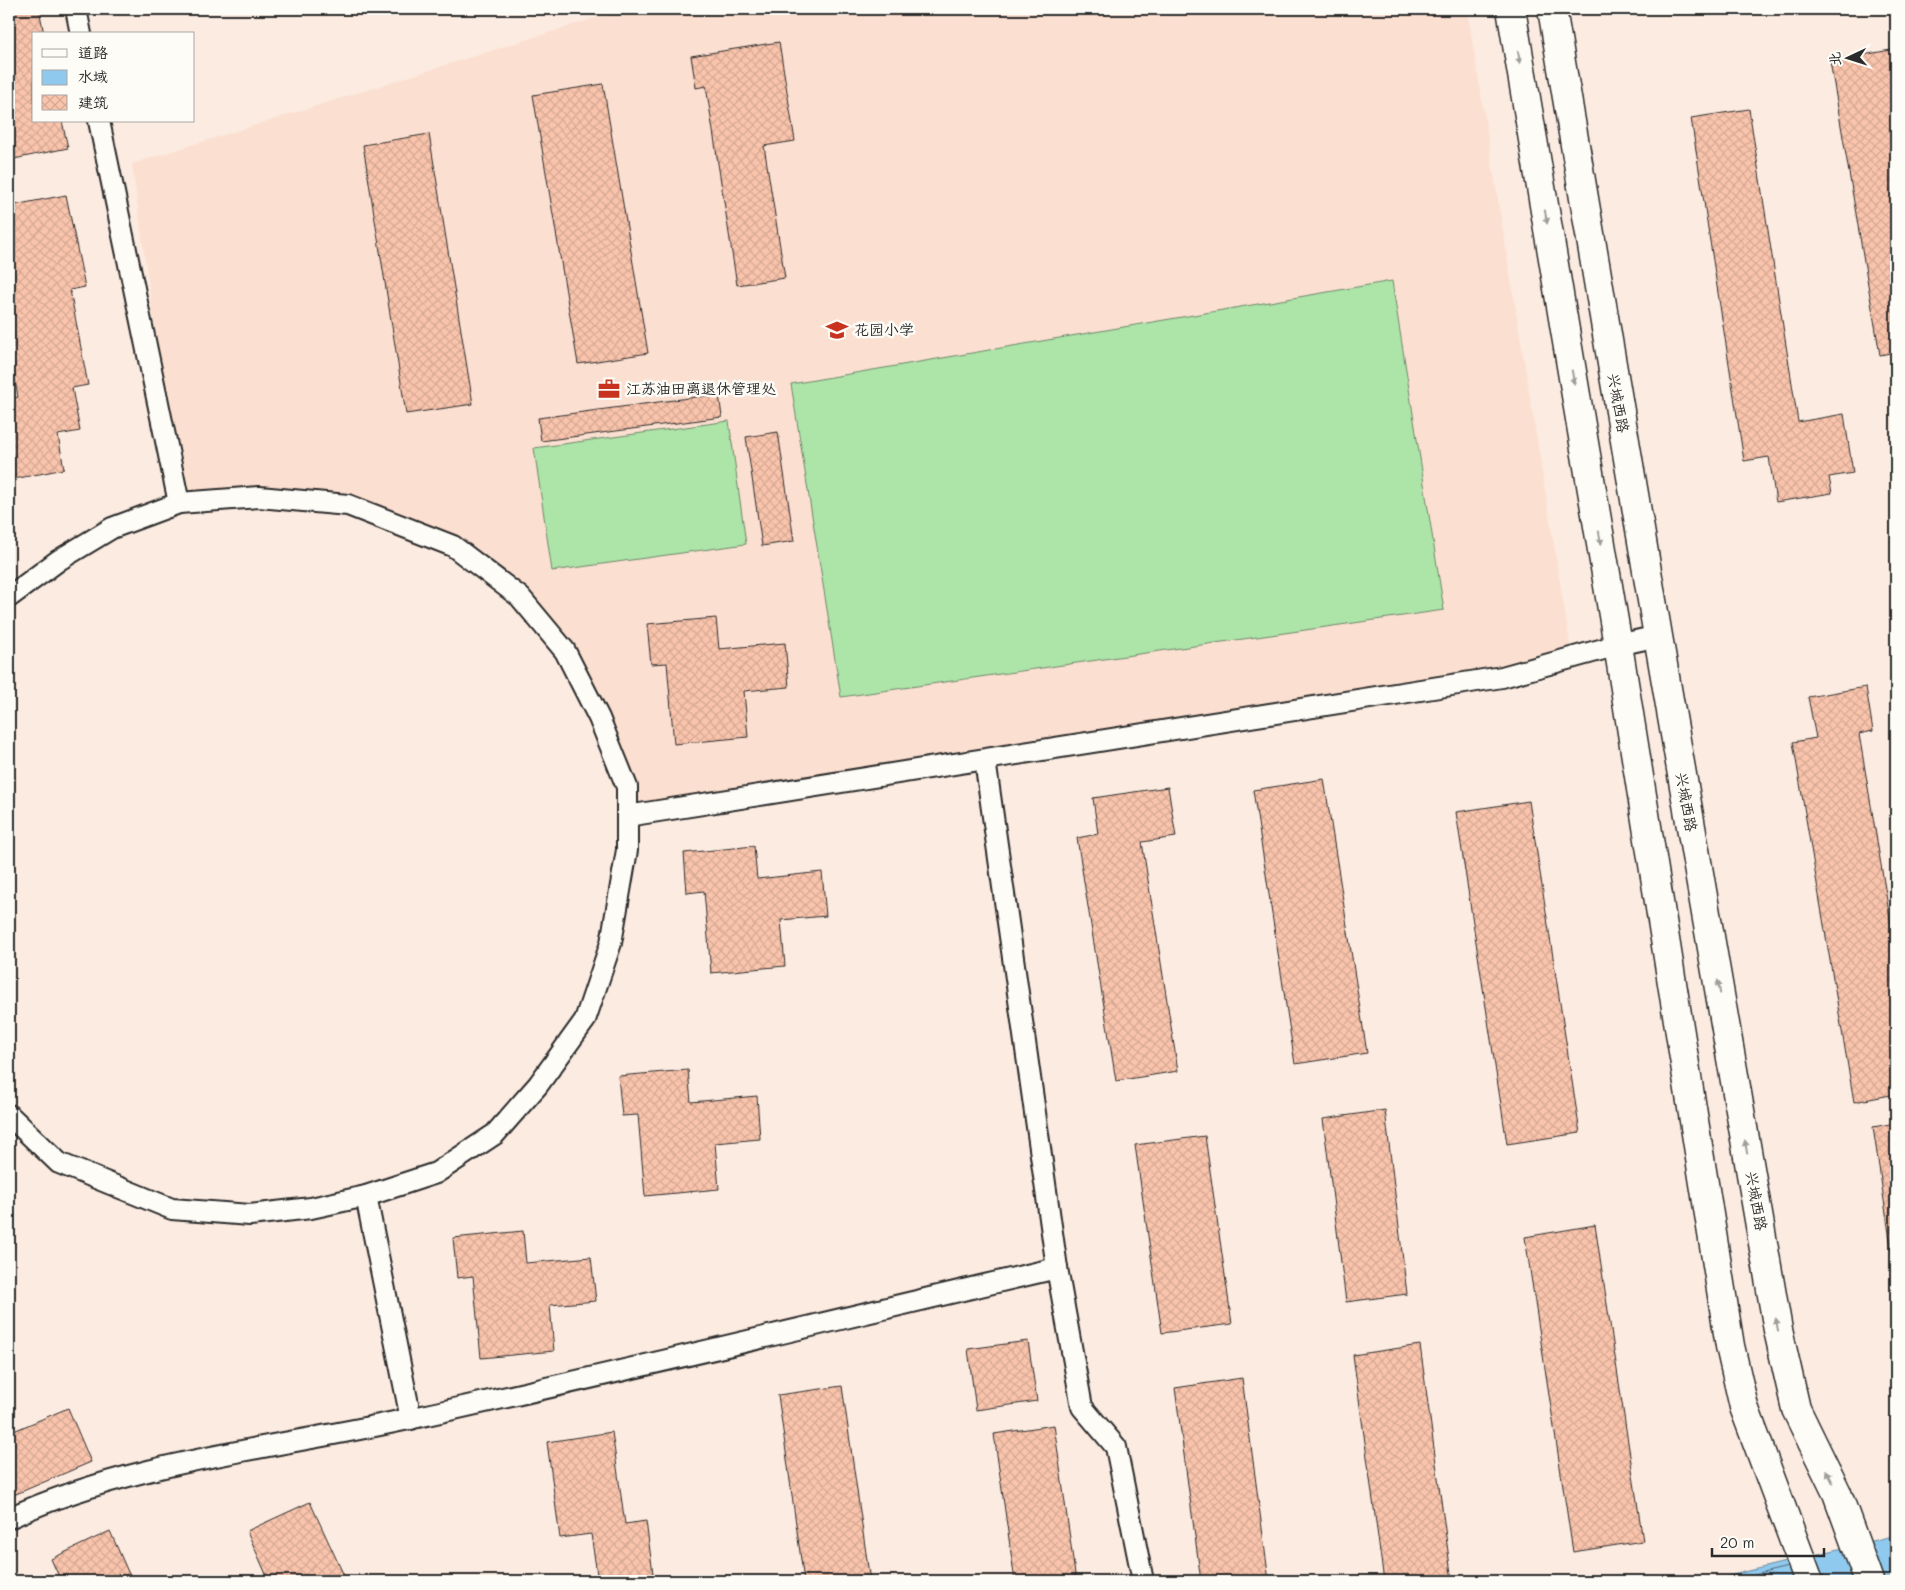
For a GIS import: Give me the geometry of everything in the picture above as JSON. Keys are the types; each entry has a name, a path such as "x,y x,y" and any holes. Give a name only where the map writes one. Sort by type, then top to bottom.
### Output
{"street":[{"path":"1511,9 1618,644 1730,1346 1744,1407 1809,1581"},
{"name":"兴城西路","path":"1552,9 1778,1330 1796,1408 1837,1493 1870,1581"}],"lane":[{"path":"76,9 81,32"},
{"path":"99,122 178,503"},
{"path":"9,598 58,560 112,528 178,503 260,497 348,505 453,546 520,597 565,651 599,718 627,787 627,850 611,943 585,1020 538,1085 495,1134 436,1172 366,1196 311,1208 250,1215 172,1209 59,1163 9,1115"},
{"path":"627,816 1502,677 1618,644 1658,636"},
{"path":"985,760 1057,1268 1082,1407 1116,1447 1143,1581"},
{"path":"366,1196 411,1419"},
{"path":"9,1518 32,1508 132,1474 411,1419 1057,1268"}],"shaded area":[{"name":"花园小学","path":"624,9 1467,9 1572,657 627,816 627,787 565,651 453,546 348,505 179,503 132,164"}],"green space":[{"path":"1392,281 1444,610 841,697 791,384"},
{"path":"729,421 746,544 552,571 534,448"}],"water":[{"path":"1896,1535 1896,1581 1708,1581"}],"building":[{"path":"9,9 39,9 44,32 32,32 32,122 62,122 68,148 9,160"},
{"path":"779,42 795,141 764,146 785,278 737,285 706,86 696,88 691,56"},
{"path":"1896,49 1896,352 1880,355 1830,61"},
{"path":"603,84 648,353 578,364 533,95"},
{"path":"1749,109 1798,422 1844,414 1853,473 1829,477 1832,493 1776,502 1769,457 1744,461 1691,118"},
{"path":"429,134 473,404 406,414 363,145"},
{"path":"66,195 85,287 70,290 88,385 72,388 80,431 58,435 64,469 9,480 9,399 18,397 9,348 9,300 13,299 9,275 9,206"},
{"path":"719,394 722,417 541,441 538,418"},
{"path":"778,432 794,541 762,546 746,437"},
{"path":"716,618 719,649 785,643 789,687 744,691 748,737 674,744 667,663 651,664 647,624"},
{"path":"1866,687 1873,731 1859,734 1896,954 1896,1094 1854,1102 1793,742 1816,738 1808,697"},
{"path":"1324,779 1367,1053 1295,1064 1253,790"},
{"path":"1168,787 1176,837 1142,842 1178,1071 1116,1081 1077,838 1098,834 1093,798"},
{"path":"1529,801 1580,1133 1507,1144 1456,812"},
{"path":"754,846 757,879 822,872 826,916 781,920 785,966 711,973 704,891 687,893 684,853"},
{"path":"688,1070 691,1102 757,1096 760,1139 715,1143 719,1189 645,1196 638,1115 622,1116 618,1076"},
{"path":"1385,1110 1407,1294 1346,1302 1323,1119"},
{"path":"1896,1123 1896,1280 1873,1127"},
{"path":"1205,1136 1232,1324 1162,1333 1135,1145"},
{"path":"1595,1225 1643,1541 1573,1552 1525,1237"},
{"path":"523,1231 526,1263 591,1257 596,1301 550,1305 554,1351 481,1358 473,1276 457,1278 453,1238"},
{"path":"1028,1341 1037,1401 976,1410 968,1349"},
{"path":"1420,1345 1452,1581 1384,1581 1353,1355"},
{"path":"1242,1378 1269,1581 1201,1581 1175,1388"},
{"path":"842,1386 870,1581 804,1581 778,1395"},
{"path":"68,1408 91,1462 9,1497 9,1433"},
{"path":"1054,1425 1076,1581 1015,1581 994,1434"},
{"path":"612,1432 625,1524 646,1521 654,1581 598,1581 591,1534 560,1538 547,1442"},
{"path":"310,1502 346,1580 269,1581 247,1531"},
{"path":"110,1531 132,1581 61,1581 51,1559"}],"place":[{"name":"花园小学","path":"837,330"},
{"name":"江苏油田离退休管理处","path":"609,389"}]}
